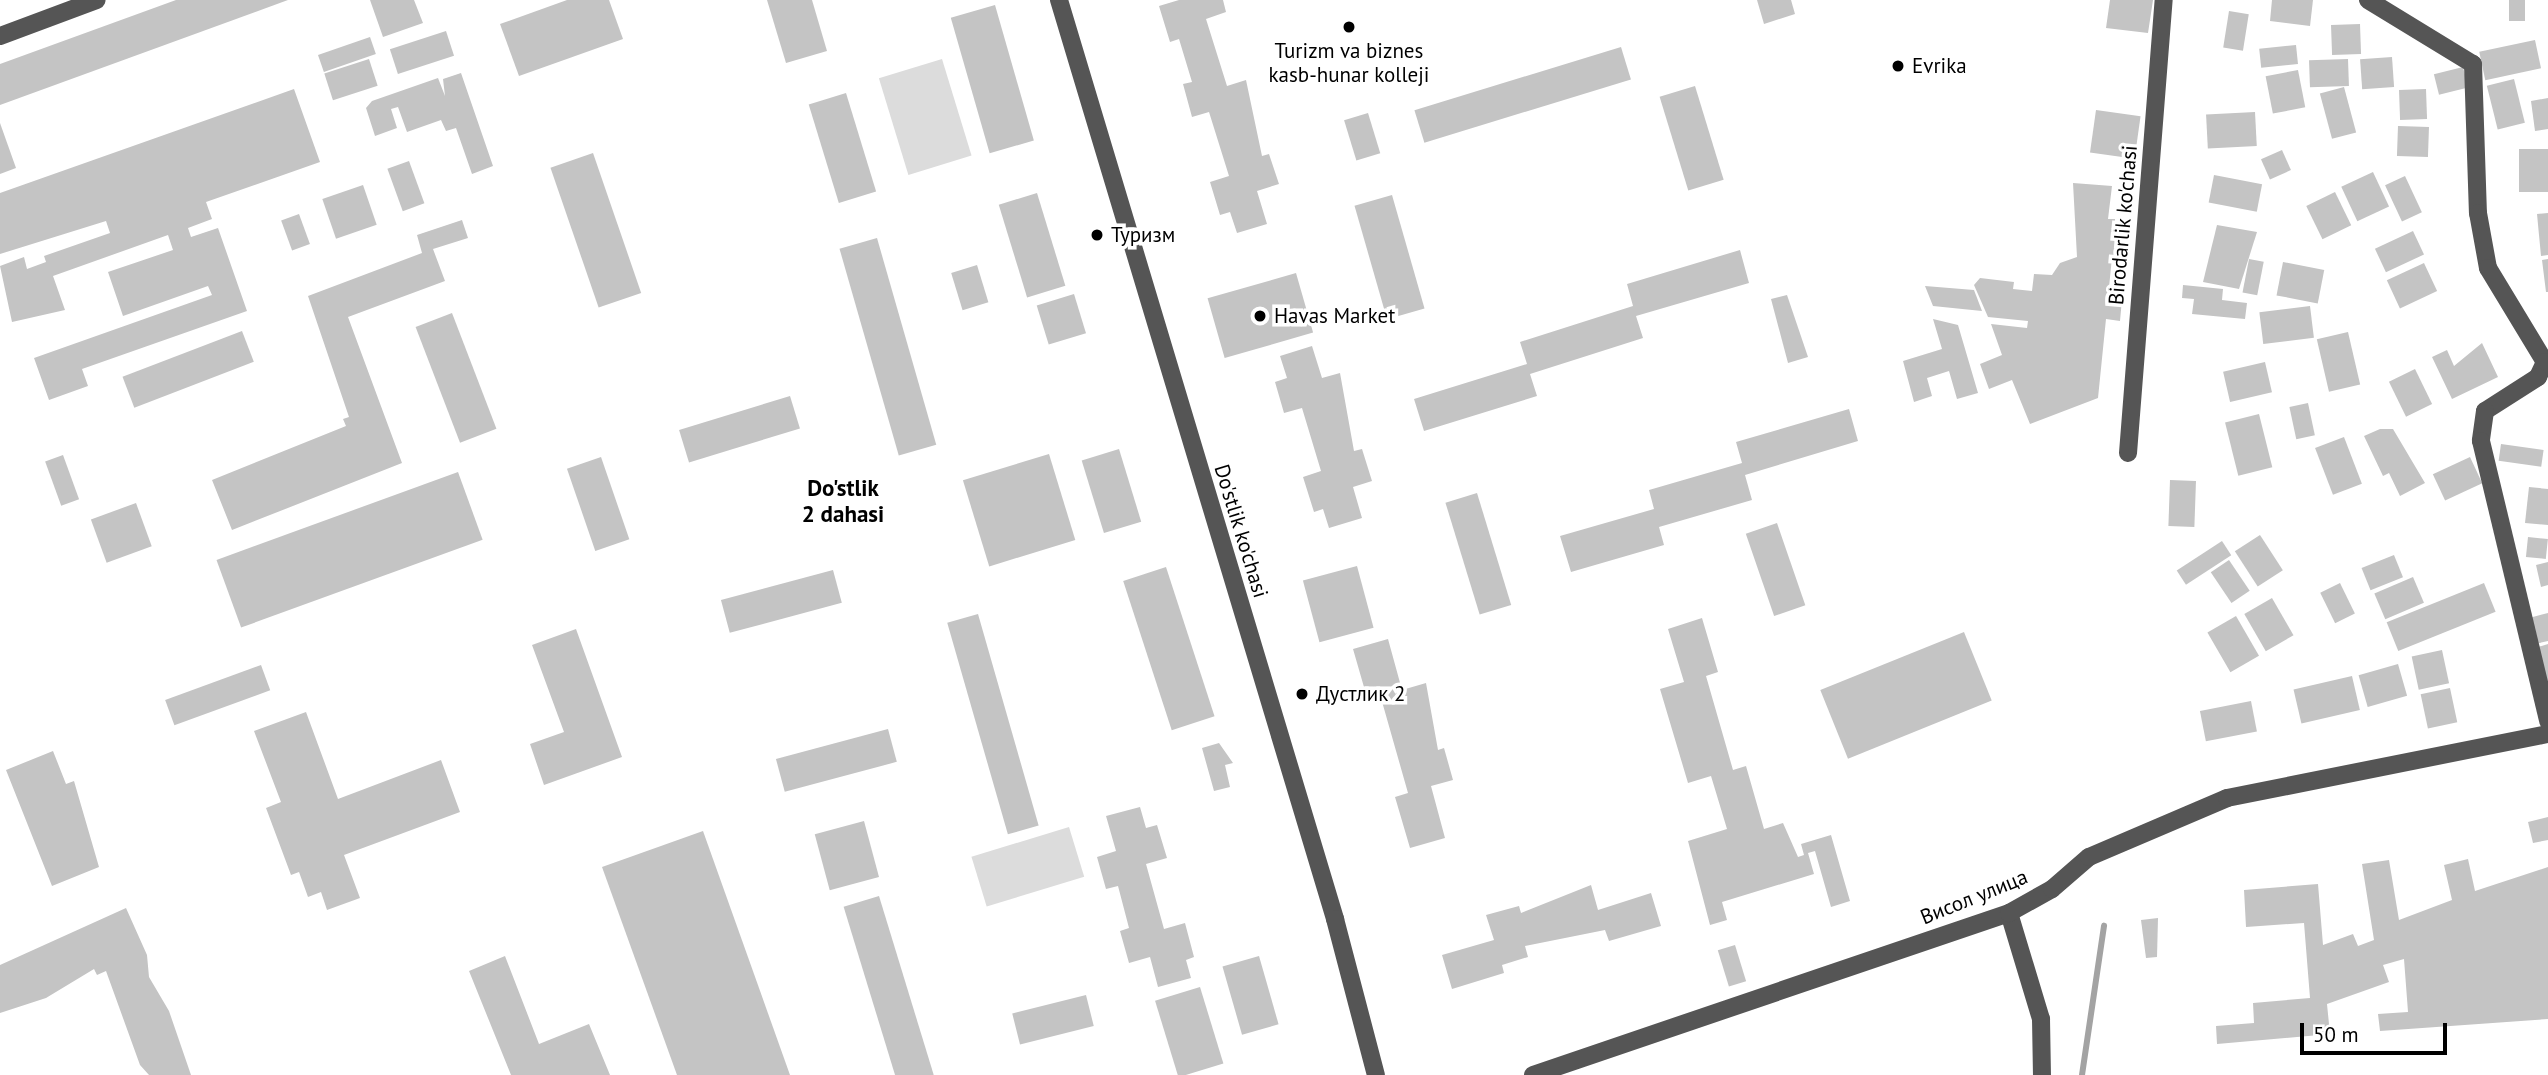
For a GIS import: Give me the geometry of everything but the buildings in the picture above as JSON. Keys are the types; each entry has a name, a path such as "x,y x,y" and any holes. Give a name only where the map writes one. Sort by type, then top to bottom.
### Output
{"street":[{"path":"0,36 97,0"},
{"name":"Do'stlik ko'chasi","path":"1059,0 1335,919 1376,1075"},
{"name":"Birodarlik ko'chasi","path":"2128,453 2164,0"},
{"path":"2368,0 2473,64 2478,213 2488,268 2545,362 2538,377 2485,411 2481,441 2548,721"},
{"name":"Висол улица","path":"1533,1075 2008,913 2053,889 2090,857 2227,798 2548,734"},
{"path":"2008,913 2041,1019 2042,1075"}],"shaded area":[{"path":"942,59 972,156 908,175 879,78"},
{"path":"1069,827 1084,877 987,907 971,857"}],"waterway":[{"path":"2082,1075 2104,926"}],"place":[{"name":"Turizm va biznes kasb-hunar kolleji","path":"1349,27"},
{"name":"Evrika","path":"1898,66"},
{"name":"Туризм","path":"1097,235"},
{"name":"Havas Market","path":"1260,316"},
{"name":"Дустлик 2","path":"1302,694"}],"district":[{"name":"Do'stlik 2 dahasi","path":"843,501"}]}
